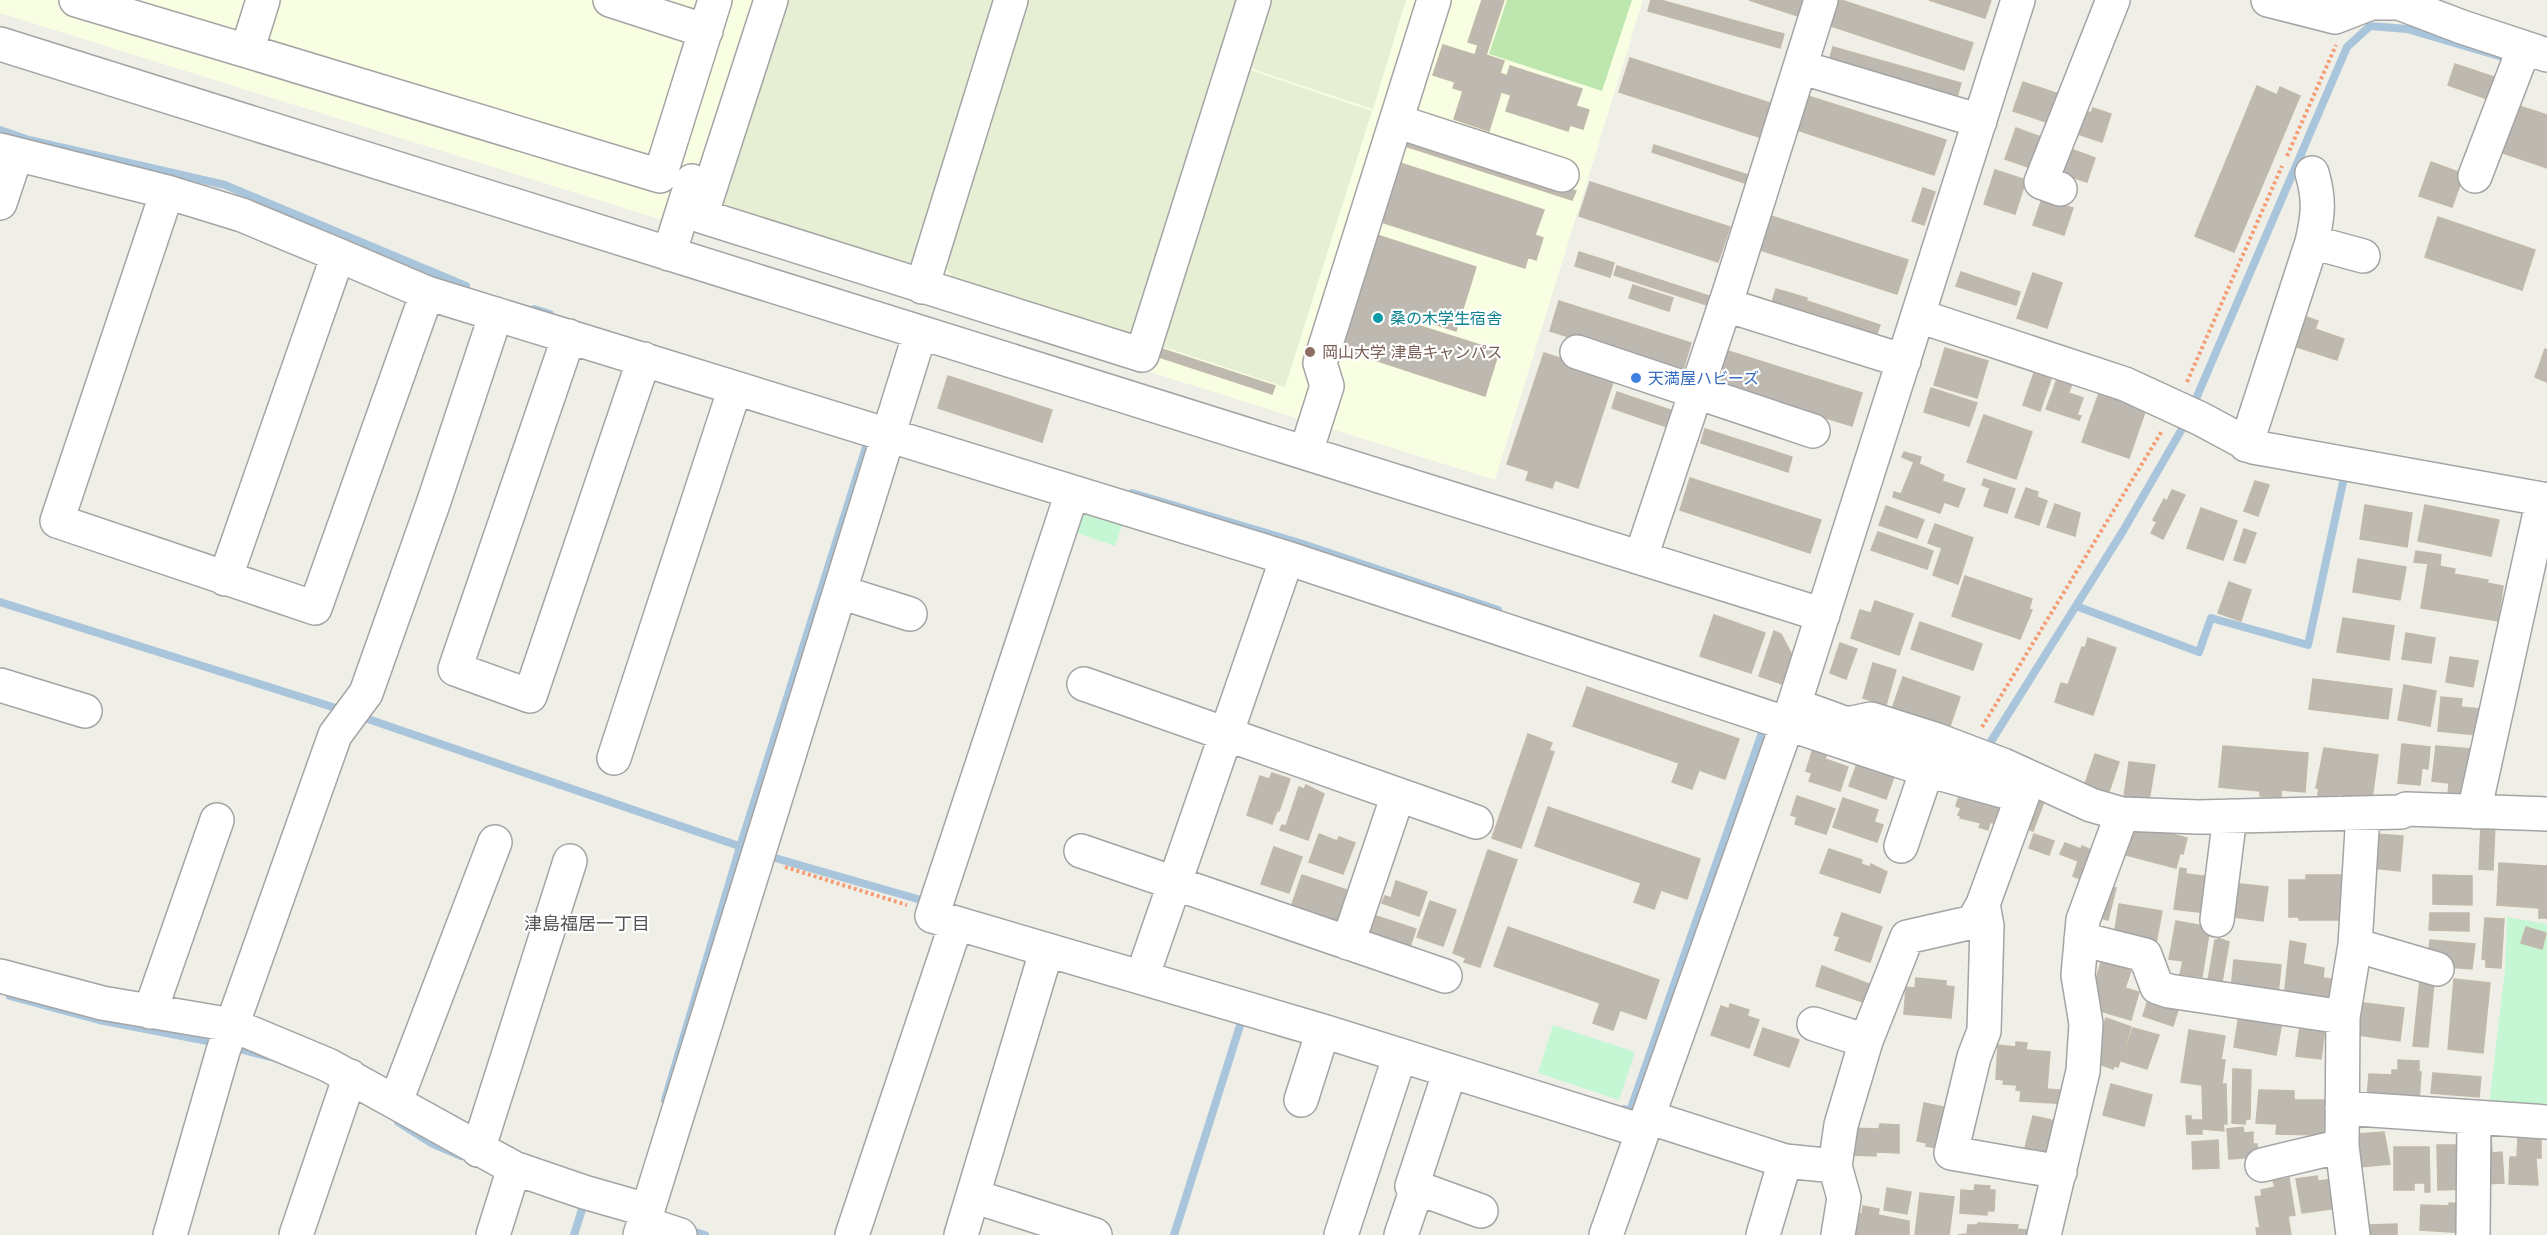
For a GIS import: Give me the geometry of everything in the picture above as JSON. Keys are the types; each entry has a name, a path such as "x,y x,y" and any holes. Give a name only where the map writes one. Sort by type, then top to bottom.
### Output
{"street":[{"path":"76,0 660,176 711,15 610,0"},
{"path":"247,51 263,0"},
{"path":"669,254 749,0"},
{"path":"771,0 701,216 1142,355 1254,0"},
{"path":"922,287 1011,0"},
{"path":"1306,452 1327,386 1320,363 1434,0"},
{"path":"1641,557 1726,305 1821,0"},
{"path":"1606,1235 1645,1124 1778,716 1824,615 2018,0"},
{"path":"2060,189 2041,182 2090,87 2113,0"},
{"path":"2268,0 2335,17 2371,3 2399,3 2536,52 2475,176"},
{"path":"0,44 1824,615"},
{"path":"1800,67 1980,121"},
{"path":"1396,121 1562,175"},
{"path":"0,203 8,152 167,192 242,215 427,293 735,388 892,424 1072,494 1287,558 1778,716 1927,770 2025,787 2122,814 2230,816 2401,812 2406,809 2547,814"},
{"path":"2246,445 2312,242 2319,212 2317,188 2312,173"},
{"path":"167,192 57,521 315,608 427,293"},
{"path":"2312,242 2362,256"},
{"path":"225,579 338,255"},
{"path":"1726,305 1905,361"},
{"path":"170,1235 227,1040 334,735 366,693 496,314"},
{"path":"1919,315 2125,384 2190,414 2246,445 2545,500 2474,812"},
{"path":"639,1216 756,858 920,333"},
{"path":"569,336 455,669 530,696 644,359"},
{"path":"1577,352 1813,431"},
{"path":"614,758 735,388"},
{"path":"852,1235 940,913 1072,494"},
{"path":"1148,960 1287,558"},
{"path":"840,592 910,614"},
{"path":"1084,684 1476,822"},
{"path":"0,685 85,711"},
{"path":"1778,716 1847,724 1871,719 1937,740 2025,787"},
{"path":"1901,846 1937,740"},
{"path":"1838,1235 1844,1198 1835,1166 1841,1125 1866,1041 1907,937 1973,922 1983,904 2025,787"},
{"path":"1348,943 1398,795"},
{"path":"2353,1235 2342,1146 2343,1017 2355,945 2363,813"},
{"path":"2044,1235 2083,1071 2086,1024 2078,975 2083,920 2122,814"},
{"path":"2217,920 2230,816"},
{"path":"150,1012 217,820"},
{"path":"396,1101 495,842"},
{"path":"1081,851 1445,976"},
{"path":"478,1150 570,861"},
{"path":"1983,904 1987,926 1984,1031 1974,1058 1951,1153 2060,1172"},
{"path":"940,913 1046,952 1323,1031 1450,1071 1785,1161 1835,1166"},
{"path":"2081,939 2145,955 2157,987 2169,991 2343,1017"},
{"path":"2355,945 2437,969"},
{"path":"961,1235 1046,952"},
{"path":"0,976 102,1003 150,1012 227,1040 328,1065 347,1085 396,1101 478,1150 512,1176 584,1192 680,1235"},
{"path":"1814,1024 1866,1041"},
{"path":"1301,1100 1323,1031"},
{"path":"1341,1235 1400,1055"},
{"path":"1450,1071 1412,1186 1481,1211"},
{"path":"296,1235 347,1085"},
{"path":"2342,1108 2547,1122"},
{"path":"2473,1235 2474,1117"},
{"path":"2262,1165 2342,1146"},
{"path":"1763,1235 1785,1161"},
{"path":"493,1235 512,1176"},
{"path":"1401,1235 1417,1188"},
{"path":"973,1196 1095,1235"}],"path":[{"path":"756,858 913,907 940,913"}],"shaded area":[{"name":"岡山大学 津島キャンパス","path":"0,0 1643,0 1495,480 0,13"},
{"path":"777,0 992,0 999,11 919,257 903,267 711,206"},
{"path":"1025,0 1245,0 1139,339 955,280 943,264"},
{"path":"1265,0 1406,0 1373,109 1244,66"},
{"path":"1244,68 1372,111 1285,387 1158,345"}],"green space":[{"path":"1507,0 1632,0 1602,91 1489,54"},
{"path":"1072,510 1125,517 1115,546 1065,529"},
{"path":"2507,917 2547,924 2547,1113 2488,1113 2505,969"},
{"path":"1553,1025 1635,1052 1619,1100 1538,1073"}],"building":[{"path":"1482,0 1504,0 1486,55 1504,61 1500,73 1507,76 1510,66 1582,89 1576,106 1589,110 1583,129 1570,125 1568,131 1506,111 1511,95 1501,92 1489,131 1454,119 1463,91 1453,88 1455,82 1433,75 1443,45 1475,55 1478,45 1468,42"},
{"path":"1651,0 1660,0 1784,34 1780,48 1648,11"},
{"path":"1749,0 1803,0 1798,16"},
{"path":"1833,0 1841,0 1973,43 1964,70 1825,24"},
{"path":"1929,0 1991,0 1985,18"},
{"path":"1833,47 1961,83 1957,97 1829,61"},
{"path":"1630,58 1770,103 1759,137 1619,92"},
{"path":"2455,64 2500,79 2493,101 2448,85"},
{"path":"2023,82 2062,95 2052,124 2013,111"},
{"path":"2257,86 2277,95 2280,87 2300,96 2234,252 2195,236"},
{"path":"1805,95 1946,140 1934,175 1794,129"},
{"path":"2516,105 2547,115 2547,168 2500,152"},
{"path":"2093,108 2111,114 2102,142 2075,133 2082,110 2091,113"},
{"path":"2016,128 2041,137 2031,168 2005,159"},
{"path":"1405,136 1576,191 1572,200 1402,145"},
{"path":"1654,145 1748,175 1745,183 1652,152"},
{"path":"2068,148 2095,158 2087,182 2059,173"},
{"name":"桑の木学生宿舎","path":"1397,162 1544,210 1535,235 1543,238 1536,260 1528,257 1525,268 1378,221"},
{"path":"2431,162 2464,174 2452,207 2419,196"},
{"path":"1995,170 2026,180 2015,214 1984,204"},
{"path":"1590,182 1730,227 1718,262 1579,216"},
{"path":"1923,188 1935,192 1924,225 1912,221"},
{"path":"2042,199 2073,208 2064,235 2033,225"},
{"path":"1768,215 1908,260 1897,294 1757,249"},
{"path":"2438,217 2535,250 2522,290 2425,257"},
{"name":"桑の木学生宿舎","path":"1377,235 1476,267 1456,331 1406,315 1404,321 1499,351 1485,396 1341,349"},
{"path":"1579,252 1614,263 1610,277 1575,266"},
{"path":"1617,266 1709,296 1707,305 1614,275"},
{"path":"1961,272 2020,292 2016,305 1956,286"},
{"path":"2033,273 2062,283 2047,328 2017,318"},
{"path":"1633,285 1673,298 1669,311 1629,298"},
{"path":"1776,289 1807,298 1803,312 1772,302"},
{"path":"1559,301 1691,343 1682,373 1550,331"},
{"path":"1807,301 1880,325 1877,334 1804,310"},
{"path":"2301,315 2318,321 2315,329 2344,339 2337,360 2291,345"},
{"path":"1945,348 1988,361 1977,398 1934,385"},
{"path":"1162,349 1275,386 1272,394 1159,357"},
{"path":"2545,349 2547,350 2547,382 2535,377"},
{"path":"1728,351 1862,393 1852,426 1717,384"},
{"path":"1544,353 1615,376 1578,488 1555,480 1552,488 1526,480 1529,471 1507,464"},
{"path":"2034,373 2051,379 2040,411 2023,405"},
{"path":"948,376 1052,410 1042,442 938,408"},
{"path":"2057,379 2072,384 2069,392 2054,387"},
{"path":"1931,388 1977,403 1969,426 1924,412"},
{"path":"2054,388 2083,398 2077,415 2081,416 2079,420 2046,409"},
{"path":"1617,392 1673,411 1667,427 1612,408"},
{"path":"2099,393 2146,409 2129,458 2082,442"},
{"path":"1984,415 2032,432 2016,479 1967,462"},
{"path":"1705,429 1792,457 1788,472 1701,443"},
{"path":"1904,452 1921,457 1919,464 1944,475 1942,481 1965,489 1958,507 1944,502 1940,513 1893,497 1894,492 1901,494 1914,462 1902,457"},
{"path":"1690,478 1821,520 1810,553 1680,510"},
{"path":"1984,479 2015,489 2007,513 1984,506 1990,488 1982,485"},
{"path":"2255,481 2269,485 2258,516 2244,511"},
{"path":"2026,488 2038,492 2037,497 2047,501 2039,525 2015,517"},
{"path":"2172,490 2185,495 2163,539 2151,533 2157,522 2153,520 2164,499 2167,501"},
{"path":"2055,504 2080,513 2075,536 2047,527"},
{"path":"2365,505 2412,513 2407,547 2360,539"},
{"path":"2425,505 2499,520 2491,556 2418,541"},
{"path":"1886,506 1924,520 1917,538 1879,525"},
{"path":"2201,508 2237,521 2223,560 2187,548"},
{"path":"1935,524 1973,538 1958,584 1933,575 1942,548 1928,543"},
{"path":"2244,529 2256,533 2245,563 2234,560"},
{"path":"1878,532 1933,551 1927,569 1871,550"},
{"path":"2416,551 2441,555 2440,565 2414,562"},
{"path":"2358,559 2406,567 2400,600 2353,592"},
{"path":"2428,564 2455,569 2454,574 2488,580 2487,583 2503,586 2498,621 2421,608"},
{"path":"1965,576 2032,599 2029,609 2032,610 2020,639 1952,616"},
{"path":"2229,582 2251,590 2241,621 2218,613"},
{"path":"1875,601 1913,614 1899,655 1851,638 1860,610 1871,613"},
{"path":"1714,615 1765,633 1751,673 1700,656"},
{"path":"2343,618 2394,626 2389,660 2337,652"},
{"path":"1920,622 1982,644 1973,670 1911,649"},
{"path":"1774,631 1781,634 1792,655 1782,684 1759,676"},
{"path":"2406,633 2435,638 2431,663 2402,659"},
{"path":"2088,638 2116,648 2093,715 2055,702 2061,683 2068,685 2082,647 2085,648"},
{"path":"1840,643 1857,649 1846,679 1830,673"},
{"path":"2450,657 2478,661 2473,687 2446,682"},
{"path":"1873,663 1896,670 1886,705 1863,698"},
{"path":"1903,677 1960,697 1948,732 1891,712"},
{"path":"2313,679 2392,689 2388,719 2309,709"},
{"path":"2404,685 2436,691 2430,726 2398,720"},
{"path":"1587,687 1739,739 1725,779 1699,770 1692,789 1672,782 1679,763 1573,726"},
{"path":"2441,697 2462,699 2461,707 2480,709 2477,735 2438,731"},
{"path":"1528,734 1552,743 1549,750 1554,752 1521,848 1492,838"},
{"path":"2402,744 2430,747 2428,769 2422,768 2420,785 2398,783"},
{"path":"2223,746 2308,753 2305,792 2281,790 2281,798 2260,796 2260,791 2219,787"},
{"path":"2436,746 2472,749 2467,797 2448,795 2449,783 2432,781"},
{"path":"2324,748 2378,755 2372,799 2337,794 2336,803 2317,800 2319,788 2316,788"},
{"path":"1813,749 1827,754 1825,759 1848,767 1840,791 1809,781 1812,773 1806,771"},
{"path":"2095,754 2119,762 2108,795 2084,787"},
{"path":"1858,761 1895,774 1886,799 1849,786"},
{"path":"2129,762 2155,765 2149,800 2124,797"},
{"path":"1272,773 1290,779 1272,824 1247,815 1260,776 1269,779"},
{"path":"1306,785 1324,794 1308,840 1280,830 1282,825 1286,826 1299,787 1304,789"},
{"path":"1960,793 2001,800 1993,823 1990,822 1988,830 1979,827 1981,823 1960,818 1961,816 1958,815 1961,808 1956,806"},
{"path":"2033,795 2045,799 2033,831 2022,827"},
{"path":"1797,796 1835,809 1826,834 1795,824 1797,817 1791,815"},
{"path":"1843,798 1878,810 1874,822 1883,825 1877,842 1833,827"},
{"path":"1548,807 1700,859 1687,899 1661,890 1654,909 1634,902 1641,883 1535,846"},
{"path":"2134,824 2187,838 2176,868 2126,855"},
{"path":"2481,824 2495,825 2493,870 2479,869"},
{"path":"1319,834 1337,841 1339,837 1355,843 1343,874 1309,862"},
{"path":"2034,834 2054,841 2049,855 2029,848"},
{"path":"2374,834 2403,836 2400,871 2372,868"},
{"path":"2065,843 2081,849 2082,846 2098,853 2087,882 2073,876 2078,861 2060,854"},
{"path":"1274,847 1302,857 1289,893 1261,884"},
{"path":"1829,849 1862,860 1861,864 1870,867 1871,864 1887,872 1880,893 1820,873"},
{"path":"1488,850 1517,860 1480,967 1464,962 1466,958 1453,953"},
{"path":"2499,863 2547,866 2547,918 2539,918 2539,908 2497,905"},
{"path":"2180,868 2186,869 2186,874 2211,877 2206,913 2174,909"},
{"path":"1302,875 1353,892 1341,927 1290,910"},
{"path":"2306,875 2344,875 2344,920 2299,920 2299,917 2289,917 2289,880 2306,880"},
{"path":"2433,875 2472,876 2472,905 2433,904"},
{"path":"1396,881 1427,892 1419,916 1382,903 1385,896 1391,898"},
{"path":"2231,883 2268,887 2263,921 2227,916"},
{"path":"2102,884 2116,888 2108,920 2091,915"},
{"path":"1430,901 1456,910 1443,946 1417,937"},
{"path":"2119,904 2162,911 2156,943 2114,936"},
{"path":"1842,913 1882,927 1870,962 1835,950 1840,937 1834,935"},
{"path":"2430,913 2469,913 2469,931 2429,930"},
{"path":"1376,916 1416,929 1409,949 1370,935"},
{"path":"2485,918 2504,919 2501,968 2486,967 2486,960 2482,959"},
{"path":"2176,921 2210,927 2202,977 2180,974 2183,961 2169,959"},
{"path":"1508,927 1659,980 1646,1019 1620,1010 1613,1030 1593,1023 1600,1003 1494,966"},
{"path":"2526,927 2546,933 2542,949 2521,943"},
{"path":"2218,938 2229,942 2221,988 2207,986 2215,940"},
{"path":"2430,940 2475,944 2472,969 2446,967 2428,959"},
{"path":"2290,941 2306,944 2303,964 2324,968 2323,978 2331,979 2329,990 2336,991 2334,1007 2284,999"},
{"path":"2234,960 2281,965 2278,995 2231,990"},
{"path":"2101,962 2131,971 2125,988 2139,992 2131,1020 2093,1009 2092,994"},
{"path":"1822,966 1869,984 1863,1002 1816,986"},
{"path":"1916,978 1946,981 1946,986 1954,987 1951,1018 1904,1014 1906,987 1915,988"},
{"path":"2454,979 2490,983 2483,1053 2448,1049"},
{"path":"2420,980 2434,982 2428,1047 2413,1046"},
{"path":"2148,1000 2179,1007 2173,1026 2143,1016"},
{"path":"2356,1002 2404,1008 2400,1041 2358,1035"},
{"path":"1730,1004 1749,1010 1747,1016 1759,1020 1749,1048 1711,1035 1721,1006 1729,1009"},
{"path":"2239,1015 2282,1022 2276,1055 2234,1047"},
{"path":"2106,1018 2131,1027 2118,1067 2114,1066 2113,1069 2091,1061"},
{"path":"2301,1018 2326,1021 2321,1059 2296,1056"},
{"path":"1763,1028 1799,1040 1789,1067 1754,1055"},
{"path":"2133,1028 2159,1035 2147,1069 2121,1061"},
{"path":"2189,1030 2225,1036 2221,1060 2225,1060 2222,1084 2226,1084 2227,1124 2223,1124 2224,1131 2202,1129 2202,1134 2187,1134 2186,1116 2191,1116 2191,1120 2203,1120 2202,1085 2181,1082"},
{"path":"2016,1042 2027,1043 2026,1050 2050,1052 2047,1089 2071,1091 2070,1104 2020,1101 2021,1091 2016,1090 2017,1085 2003,1084 2004,1080 1996,1079 1998,1045 2016,1047"},
{"path":"2398,1060 2419,1061 2419,1072 2421,1072 2419,1102 2367,1099 2369,1074 2392,1075 2392,1070 2398,1070"},
{"path":"2233,1069 2251,1070 2250,1119 2246,1119 2245,1124 2232,1123"},
{"path":"2433,1073 2481,1077 2479,1097 2431,1093"},
{"path":"2111,1084 2152,1095 2144,1126 2103,1115"},
{"path":"2259,1090 2294,1091 2294,1100 2327,1100 2326,1135 2276,1134 2277,1124 2256,1123"},
{"path":"1924,1103 1949,1108 1942,1149 1926,1146 1927,1143 1917,1141"},
{"path":"2033,1116 2065,1123 2054,1166 2022,1160"},
{"path":"1880,1124 1899,1125 1899,1153 1876,1152 1876,1156 1849,1155 1850,1128 1879,1129"},
{"path":"2243,1127 2244,1133 2253,1132 2253,1144 2257,1144 2258,1157 2229,1159 2227,1129"},
{"path":"2384,1132 2390,1164 2360,1167 2357,1134"},
{"path":"2482,1136 2491,1136 2492,1153 2502,1152 2504,1183 2484,1184"},
{"path":"2518,1137 2541,1138 2541,1158 2536,1158 2538,1185 2509,1184 2510,1157 2517,1157"},
{"path":"2218,1140 2219,1168 2193,1169 2192,1142"},
{"path":"2437,1145 2465,1145 2466,1189 2438,1190"},
{"path":"2394,1147 2429,1147 2430,1192 2425,1192 2425,1183 2414,1183 2414,1190 2394,1190"},
{"path":"2317,1176 2318,1181 2333,1179 2338,1208 2302,1213 2296,1179"},
{"path":"2289,1178 2295,1215 2288,1216 2291,1235 2257,1235 2256,1228 2260,1228 2255,1197 2262,1196 2261,1190 2275,1187 2273,1181"},
{"path":"1975,1185 1990,1186 1989,1190 1995,1190 1994,1211 1987,1211 1987,1215 1960,1213 1961,1190 1974,1191"},
{"path":"1887,1188 1911,1192 1907,1214 1884,1210"},
{"path":"1920,1193 1954,1197 1949,1235 1915,1235"},
{"path":"2449,1203 2468,1204 2467,1233 2420,1230 2421,1205 2449,1206"},
{"path":"1863,1206 1879,1209 1878,1215 1909,1221 1909,1235 1855,1235 1856,1231 1848,1229 1851,1213 1862,1214"},
{"path":"1978,1223 2018,1225 2017,1229 2027,1230 2026,1235 1958,1235 1967,1234 1968,1225 1978,1225"},
{"path":"2397,1224 2397,1235 2369,1235 2369,1225"}],"waterway":[{"path":"2192,408 2347,47 2370,26 2407,29 2509,59"},
{"path":"0,130 29,140 225,185 466,286"},
{"path":"534,309 550,314"},
{"path":"1990,743 2123,531 2186,422"},
{"path":"665,1100 740,847 868,441"},
{"path":"2076,606 2199,652 2211,618 2308,645 2345,473"},
{"path":"1132,493 1303,544 1498,610"},
{"path":"0,602 342,710"},
{"path":"359,716 742,847"},
{"path":"1624,1109 1630,1111 1765,724"},
{"path":"768,856 928,902"},
{"path":"10,996 99,1020 218,1043"},
{"path":"1174,1235 1243,1016"},
{"path":"232,1047 270,1057"},
{"path":"398,1122 431,1143 461,1156"},
{"path":"574,1235 583,1206"},
{"path":"688,1230 705,1235"}],"place":[{"name":"桑の木学生宿舎","path":"1378,318"},
{"name":"岡山大学 津島キャンパス","path":"1310,352"},
{"name":"天満屋ハビーズ","path":"1636,378"}],"district":[{"name":"津島福居一丁目","path":"587,924"}]}
